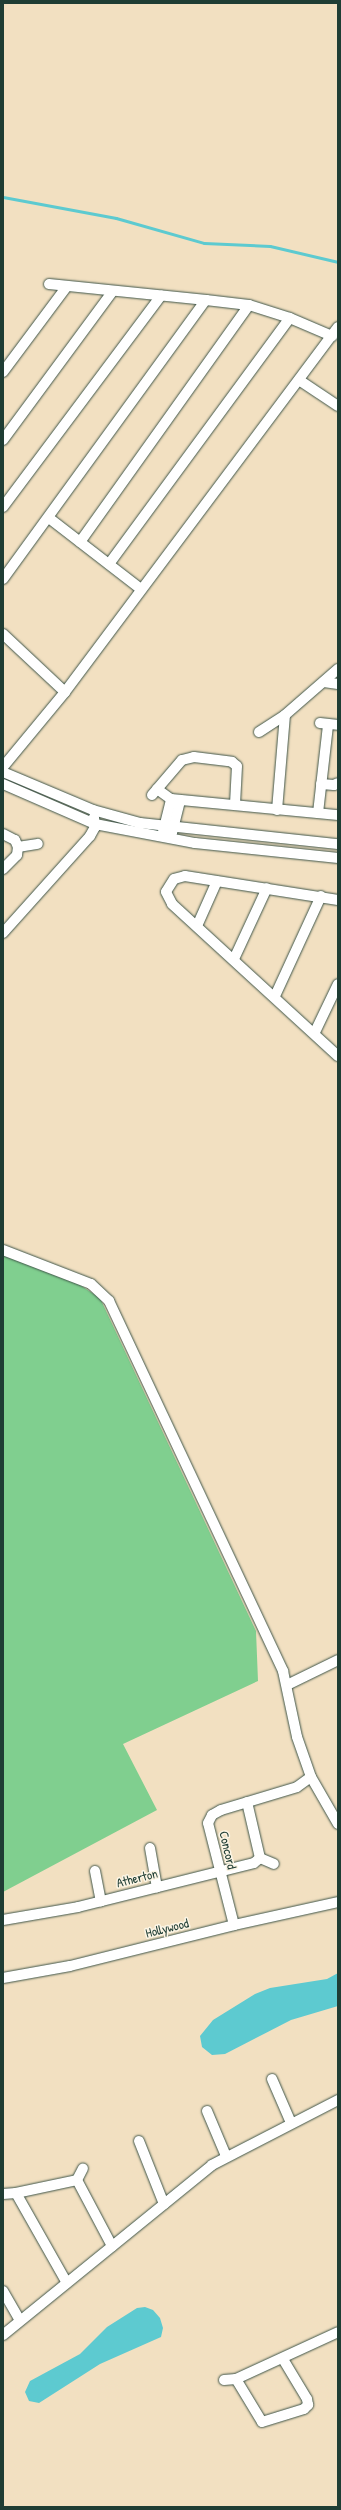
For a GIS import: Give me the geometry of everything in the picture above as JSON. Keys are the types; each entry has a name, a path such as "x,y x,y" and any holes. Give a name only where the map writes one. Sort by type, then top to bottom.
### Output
{"street":[{"path":"49,284 249,305 290,318 332,336"},
{"path":"3,372 67,286"},
{"path":"3,440 113,291"},
{"path":"3,507 161,296"},
{"path":"3,579 49,518 206,300"},
{"path":"80,542 249,305"},
{"path":"109,564 290,318"},
{"path":"3,767 65,692 338,327"},
{"path":"299,380 338,406"},
{"path":"49,518 141,589"},
{"path":"3,634 65,692"},
{"path":"259,732 286,715 338,669"},
{"path":"324,682 338,684"},
{"path":"277,810 286,715"},
{"path":"318,813 328,724"},
{"path":"235,804 238,771 232,762 188,757 154,792 176,800 235,804 277,810 338,815"},
{"path":"3,772 93,810 140,823 338,844"},
{"path":"321,784 334,785 338,782"},
{"path":"3,784 95,824 195,843 338,858"},
{"path":"166,837 176,800"},
{"path":"3,933 90,836 95,824 93,810"},
{"path":"3,834 15,840 18,847 17,855 3,869"},
{"path":"18,847 38,844"},
{"path":"338,900 267,888 178,876 166,888 168,898 315,1032 338,1056"},
{"path":"197,926 217,881"},
{"path":"234,959 267,888"},
{"path":"275,996 320,896"},
{"path":"315,1032 338,984"},
{"path":"3,1250 91,1284 109,1301 283,1670 287,1684 296,1737 311,1776 338,1824"},
{"path":"287,1684 338,1660"},
{"name":"Concord","path":"234,1925 208,1823 212,1815 221,1810 297,1787 311,1776"},
{"path":"247,1802 260,1858 274,1864"},
{"path":"150,1848 157,1887"},
{"name":"Atherton","path":"3,1920 102,1901 254,1863 260,1858"},
{"path":"95,1871 102,1901"},
{"name":"Hollywood","path":"3,1978 70,1966 234,1925 338,1902"},
{"path":"272,2079 291,2123"},
{"path":"3,2335 164,2204 226,2156 338,2100"},
{"path":"206,2112 226,2156"},
{"path":"139,2141 164,2204"},
{"path":"77,2180 83,2168"},
{"path":"77,2180 112,2246"},
{"path":"3,2194 16,2193 77,2180"},
{"path":"16,2193 67,2283"},
{"path":"3,2291 20,2321"},
{"path":"224,2380 236,2379 283,2359 338,2332"},
{"path":"236,2379 262,2422 304,2409 308,2405 307,2399 283,2359"}],"green space":[{"path":"3,1255 80,1285 100,1298 256,1631 258,1681 123,1744 157,1810 3,1892"}],"water":[{"path":"338,1973 338,2006 291,2020 225,2054 212,2055 202,2047 200,2036 213,2020 255,1994 270,1988 327,1979"},
{"path":"145,2307 153,2310 160,2318 163,2328 161,2337 100,2364 39,2403 29,2401 25,2392 30,2381 80,2354 107,2327 137,2308"}],"waterway":[{"path":"3,197 116,218 204,243 270,246 338,262"}]}
